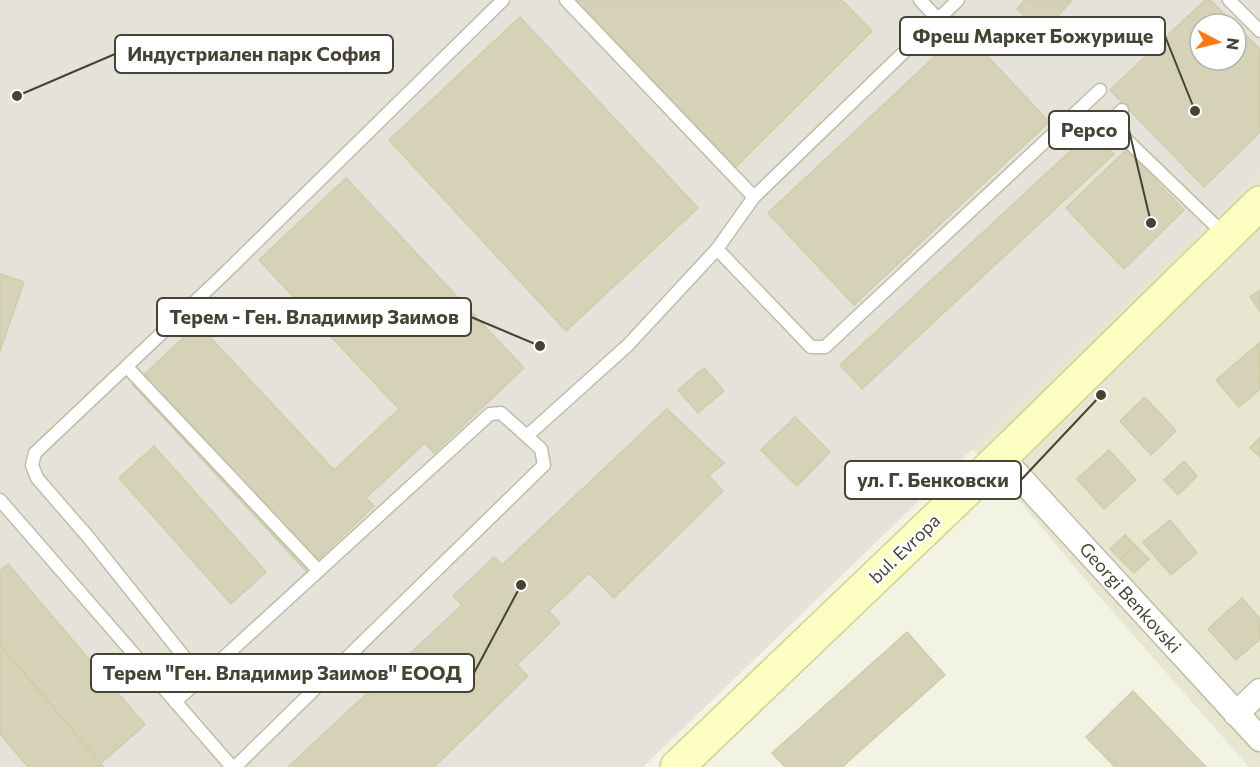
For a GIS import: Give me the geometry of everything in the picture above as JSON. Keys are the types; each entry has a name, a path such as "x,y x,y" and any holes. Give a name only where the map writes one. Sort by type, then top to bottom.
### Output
{"street":[{"name":"bul. Evropa","path":"677,767 1001,457 1260,202"},
{"name":"Georgi Benkovski","path":"1001,457 1260,739"},
{"path":"1236,714 1260,691"}],"lane":[{"path":"201,678 89,538 37,478 32,465 35,453 332,169 503,0"},
{"path":"566,0 754,197"},
{"path":"920,0 938,19"},
{"path":"528,435 628,345 717,249 754,197 958,0"},
{"path":"1229,0 1260,31"},
{"path":"717,249 811,347 825,347 1100,90"},
{"path":"1122,110 1109,123 1226,236"},
{"path":"127,367 318,570"},
{"path":"0,500 175,702 233,767 544,465 541,449 501,413 490,414 175,702"}],"shaded area":[{"path":"0,0 1260,0 1260,172 643,767 0,767"},
{"path":"1260,148 1260,767 1249,767 1099,596 1003,481 957,433"}],"building":[{"path":"571,0 842,0 872,31 736,167"},
{"path":"1025,0 1072,0 1044,32 1017,9"},
{"path":"1205,0 1210,0 1222,12 1192,12"},
{"path":"1188,16 1188,72 1248,72 1248,37 1260,49 1260,132 1204,187 1110,90"},
{"path":"520,17 698,208 566,331 389,140"},
{"path":"963,30 1049,122 854,305 768,213"},
{"path":"1092,131 1114,154 862,389 840,365"},
{"path":"1126,150 1184,210 1124,269 1066,208"},
{"path":"346,178 524,368 434,453 425,443 366,498 374,506 306,571 133,385 198,324 334,470 399,409 259,260"},
{"path":"0,274 24,282 0,351"},
{"path":"1260,290 1260,311 1250,297"},
{"path":"1259,343 1260,389 1239,407 1216,380"},
{"path":"704,368 724,391 698,413 678,390"},
{"path":"1145,397 1176,431 1151,455 1120,421"},
{"path":"667,409 724,463 709,476 723,491 614,598 589,573 549,611 560,623 517,665 528,676 434,767 288,767 462,605 453,596 494,557 502,565"},
{"path":"795,417 830,452 797,486 761,450"},
{"path":"1260,437 1260,457 1250,448"},
{"path":"154,446 266,572 231,604 119,478"},
{"path":"1109,450 1136,480 1104,509 1077,479"},
{"path":"1184,461 1197,476 1178,495 1164,480"},
{"path":"1170,520 1197,553 1171,575 1143,542"},
{"path":"1125,535 1135,545 1121,560 1110,549"},
{"path":"1135,545 1149,559 1134,573 1121,560"},
{"path":"8,564 145,725 101,763 0,644 0,571"},
{"path":"1242,598 1260,619 1260,639 1236,660 1208,629"},
{"path":"907,632 945,675 842,767 785,767 772,753"},
{"path":"0,646 104,767 28,767 0,734"},
{"path":"1133,691 1206,767 1115,767 1086,737"}],"place":[{"name":"Индустриален парк София","path":"17,96"},
{"name":"Фреш Маркет Божурище","path":"1195,111"},
{"name":"Pepco","path":"1151,223"},
{"name":"Терем - Ген. Владимир Заимов","path":"540,346"},
{"name":"ул. Г. Бенковски","path":"1101,395"},
{"name":"Терем \"Ген. Владимир Заимов\" ЕООД","path":"521,585"}]}
